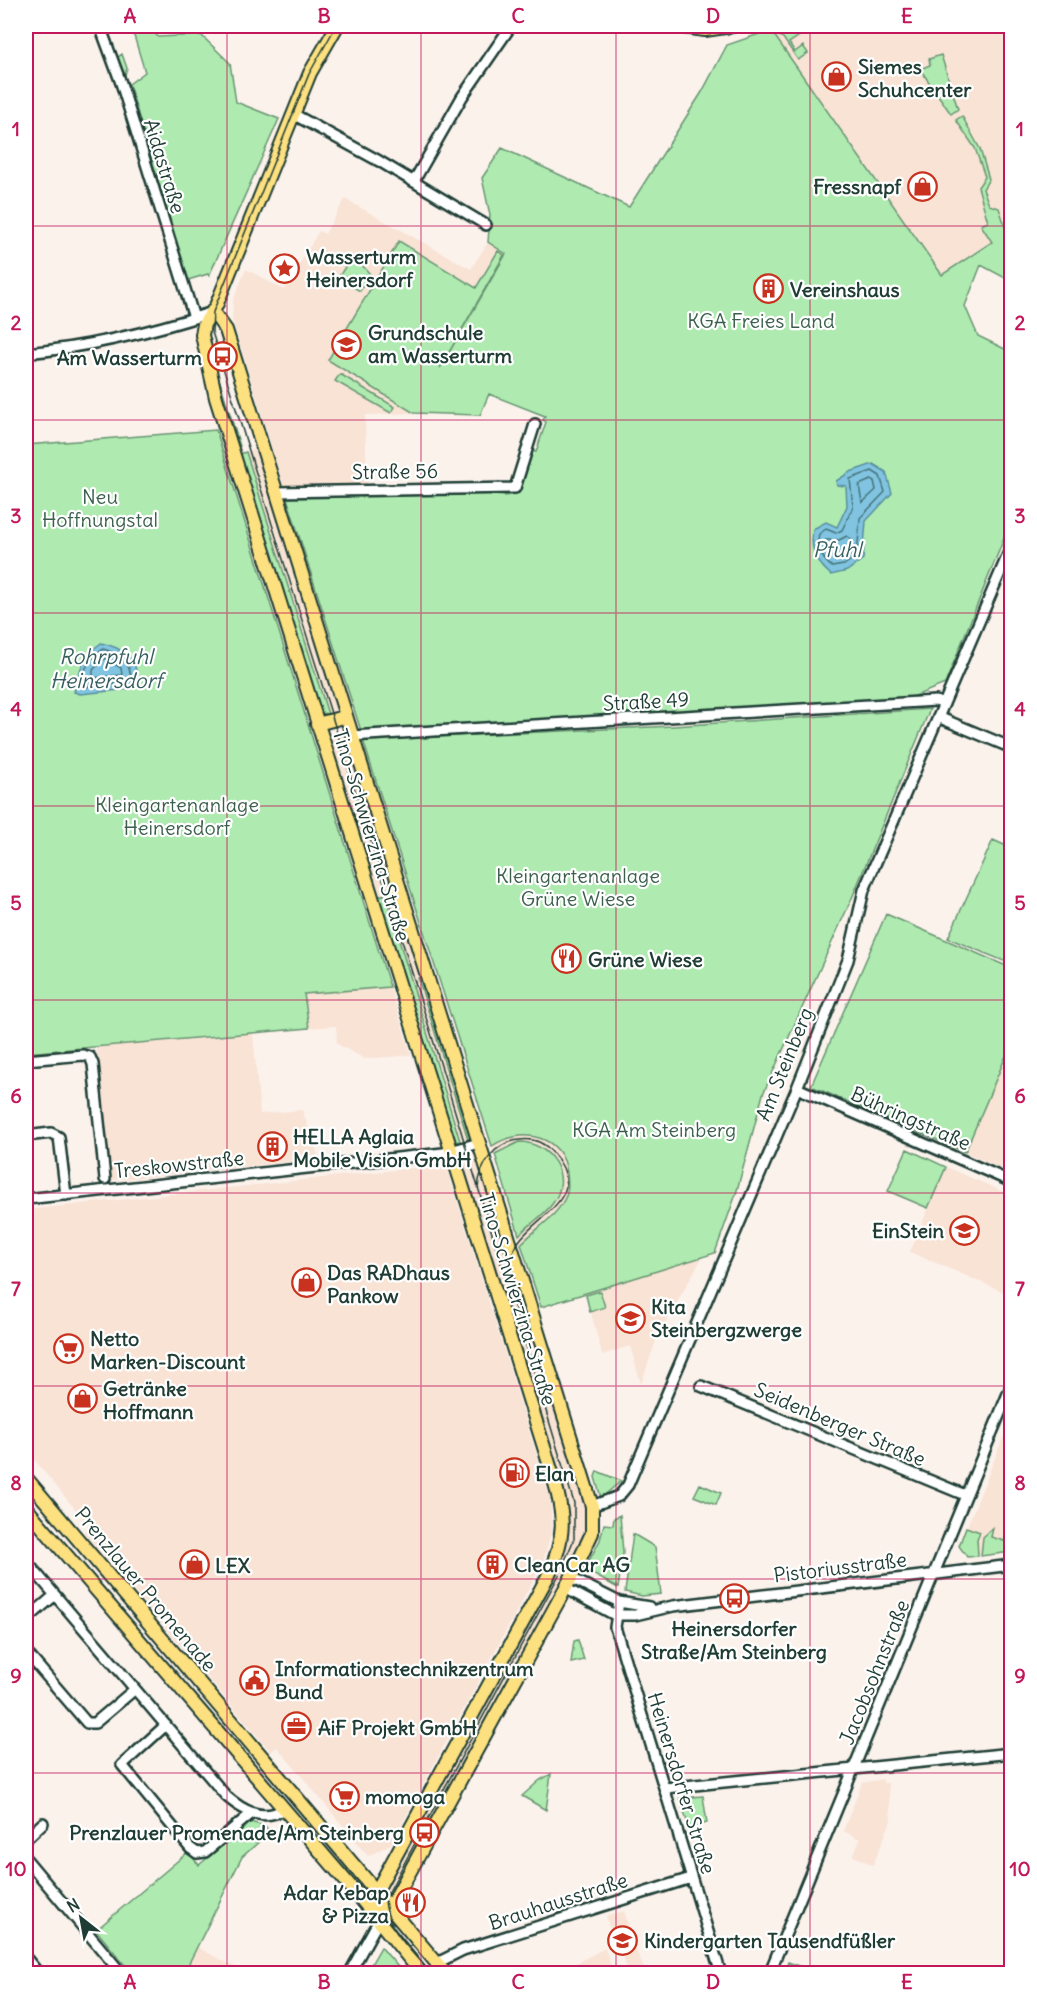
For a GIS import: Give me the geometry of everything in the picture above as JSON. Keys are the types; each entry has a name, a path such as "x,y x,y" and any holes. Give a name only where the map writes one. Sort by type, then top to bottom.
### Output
{"main road":[{"name":"Tino-Schwierzina-Straße","path":"337,26 322,50 292,114 213,312 202,334 211,382 560,1500 563,1527 561,1581"},
{"path":"676,26 705,30 732,26"},
{"name":"Tino-Schwierzina-Straße","path":"213,312 226,330 344,717 592,1506"},
{"name":"Tino-Schwierzina-Straße","path":"318,724 344,717"},
{"name":"Prenzlauer Promenade","path":"26,1478 391,1906 446,1974"},
{"path":"379,1920 377,1890 592,1533 592,1506"},
{"name":"Prenzlauer Promenade","path":"26,1508 379,1920 422,1974"},
{"path":"379,1920 391,1906 561,1581"},
{"path":"223,1740 238,1727"}],"street":[{"name":"Aidastraße","path":"100,26 121,83 194,318"},
{"path":"414,181 462,97 511,26"},
{"path":"292,114 414,181 486,225"},
{"path":"26,352 74,348 124,338 213,312"},
{"name":"Straße 56","path":"276,492 515,488 535,424"},
{"name":"Am Steinberg","path":"592,1506 619,1496 628,1485 797,1088 848,960 864,890 1009,559 1011,544"},
{"name":"Straße 49","path":"351,736 936,701 944,705"},
{"path":"938,717 1011,748"},
{"path":"26,1060 83,1054 90,1057 93,1064 105,1179"},
{"name":"Bühringstraße","path":"797,1088 1011,1182"},
{"path":"26,1136 51,1133 59,1137 66,1195"},
{"name":"Treskowstraße","path":"26,1199 451,1152 478,1143"},
{"name":"Jacobsohnstraße","path":"769,1974 1011,1384"},
{"name":"Seidenberger Straße","path":"701,1386 965,1495"},
{"path":"26,1561 226,1796 238,1807 252,1813 274,1815 284,1809"},
{"name":"Pistoriusstraße","path":"561,1581 639,1608 673,1606 1011,1564"},
{"path":"561,1581 615,1615"},
{"path":"26,1620 55,1595"},
{"name":"Heinersdorfer Straße","path":"619,1602 615,1615 615,1627 721,1974"},
{"name":"Pistoriusstraße","path":"615,1615 635,1615 673,1606"},
{"path":"26,1652 87,1723 96,1723 135,1689"},
{"path":"166,1725 122,1765 190,1848 196,1852 205,1852 252,1813"},
{"path":"665,1788 1011,1753"},
{"path":"26,1839 43,1823"},
{"path":"26,1859 118,1970 106,1974"},
{"name":"Brauhausstraße","path":"437,1963 464,1950 691,1878"},
{"path":"349,1974 379,1920"},
{"path":"26,1958 39,1974"}],"shaded area":[{"path":"792,26 1011,26 1011,268 981,265 970,293 948,284 772,32"},
{"name":"Grundschule am Wasserturm","path":"345,199 471,269 488,242 506,254 414,413 365,415 367,485 284,487 232,319 233,301 246,269 284,290 319,231 325,234"},
{"path":"258,449 337,706 338,710 334,713 328,714 246,452"},
{"path":"345,733 396,887 422,977 418,979 468,1139 460,1141 385,895 377,897 328,739"},
{"path":"390,987 411,1055 365,1059 337,1044 336,1026 309,1028 304,994"},
{"path":"253,1033 260,1114 302,1110 318,1155 315,1159 112,1180 96,1047"},
{"path":"1011,1044 1012,1173 965,1152"},
{"path":"526,1134 541,1138 555,1147 564,1159 568,1181 567,1194 561,1206 521,1244 519,1235 552,1206 559,1171 553,1158 545,1150 519,1142 495,1154 492,1146 500,1141"},
{"path":"478,1156 587,1507 586,1529 582,1545 393,1899 385,1889 504,1667 568,1541 569,1518 565,1496 461,1163"},
{"path":"441,1165 447,1168 550,1498 552,1529 543,1562 391,1844 368,1856 277,1747 271,1752 84,1532 90,1527 26,1450 26,1210"},
{"name":"EinStein","path":"946,1167 1011,1195 1011,1295 910,1252"},
{"name":"Kita Steinbergzwerge","path":"703,1256 657,1338 641,1384 630,1346 602,1355 586,1293"},
{"path":"1011,1419 1011,1552 967,1557 959,1546"},
{"path":"883,1779 883,1783 888,1783 891,1821 873,1865 853,1856 860,1839 843,1831 862,1783"},
{"name":"Kindergarten Tausendfüßler","path":"624,1911 646,1973 629,1973 618,1943 614,1944 606,1916"},
{"path":"197,1947 246,1973 186,1973"},
{"path":"605,1948 613,1973 558,1973 561,1971"}],"green space":[{"path":"131,26 149,26 158,37 201,35 230,63 236,102 279,119 209,276 208,274 188,280 129,84 145,72"},
{"path":"792,26 814,26 789,43 795,52 803,46 808,53 798,60 783,38 772,32 783,28 785,32 792,30"},
{"name":"KGA Freies Land","path":"765,32 772,32 942,275 992,242 981,225 988,222 978,187 985,177 975,148 956,120 962,116 980,149 989,179 983,189 989,205 999,208 1011,243 1011,281 981,265 965,306 978,336 1011,352 1011,521 945,684 910,698 361,731 287,498 291,495 501,492 505,496 515,494 521,486 530,450 536,452 546,422 543,420 545,416 489,394 480,415 414,413 328,360 399,241 476,288 498,251 504,255 440,368 506,254 488,242 490,215 482,178 502,148 629,207 702,92 727,45"},
{"path":"122,54 127,68 124,78 117,58"},
{"path":"941,55 958,109 951,114 920,69 930,65 929,59"},
{"path":"348,262 361,264 370,274 360,291 338,278"},
{"path":"210,350 240,446 237,447 210,360"},
{"path":"340,374 395,407 391,413 335,381"},
{"name":"Kleingartenanlage Heinersdorf","path":"216,430 390,987 304,994 309,1028 26,1053 26,445"},
{"path":"246,452 328,714 321,713 319,709 239,454"},
{"name":"Kleingartenanlage Grüne Wiese","path":"930,709 852,898 763,1094 736,1194 715,1253 541,1307 521,1244 552,1216 566,1196 568,1182 564,1160 549,1142 538,1138 515,1137 492,1146 363,740 674,726"},
{"path":"993,840 1011,848 1011,964 948,938"},
{"path":"385,894 460,1141 454,1143 377,897"},
{"path":"886,914 1011,968 1011,1044 965,1152 811,1086"},
{"path":"422,977 472,1138 468,1139 418,978"},
{"name":"KGA Am Steinberg","path":"519,1142 540,1148 549,1154 559,1172 560,1182 559,1193 553,1203 519,1235 495,1154"},
{"path":"907,1149 946,1167 928,1208 888,1191"},
{"path":"600,1291 605,1307 590,1312 586,1295"},
{"path":"597,1471 621,1481 601,1498 595,1477"},
{"path":"700,1484 721,1493 716,1505 694,1496"},
{"path":"620,1515 623,1553 618,1588 587,1571 586,1567 600,1540 604,1524 613,1525 614,1518"},
{"path":"966,1527 980,1532 977,1539 978,1556 967,1557 959,1546"},
{"path":"993,1528 991,1537 1004,1541 1007,1534 1011,1536 1011,1552 981,1556 983,1537"},
{"path":"633,1534 655,1547 661,1594 642,1596 625,1592"},
{"path":"578,1640 584,1660 571,1663 574,1641"},
{"path":"551,1774 546,1810 522,1796 540,1780"},
{"path":"703,1796 707,1823 689,1828 680,1798"},
{"path":"250,1822 265,1826 270,1832 242,1857 184,1973 128,1972 129,1970 96,1930 188,1852 199,1865"},
{"path":"381,1947 398,1967 393,1973 366,1973"},
{"path":"788,1962 817,1973 784,1973"}],"water":[{"name":"Pfuhl","path":"873,464 886,472 892,493 866,521 863,559 847,571 831,575 815,555 812,543 813,529 826,522 837,527 847,506 846,486 837,485 836,481 850,472"},
{"name":"Rohrpfuhl Heinersdorf","path":"101,643 115,647 127,655 135,666 137,680 130,689 80,694 74,692 85,659"}],"tram line":[{"path":"336,26 309,74 213,312 212,332 443,1072 574,1503 574,1539 559,1575 385,1899 390,1921 401,1940 431,1974"},
{"path":"478,1188 485,1163 496,1150 510,1142 533,1140 542,1143 563,1167 566,1181 564,1192 558,1203 519,1241 511,1258 509,1276"}],"place":[{"name":"Siemes Schuhcenter","path":"837,77"},
{"name":"Fressnapf","path":"922,186"},
{"name":"Wasserturm Heinersdorf","path":"285,268"},
{"name":"Vereinshaus","path":"769,289"},
{"name":"Grundschule am Wasserturm","path":"347,344"},
{"name":"Am Wasserturm","path":"223,357"},
{"name":"Grüne Wiese","path":"567,959"},
{"name":"HELLA Aglaia Mobile Vision GmbH","path":"272,1147"},
{"name":"EinStein","path":"965,1230"},
{"name":"Das RADhaus Pankow","path":"306,1283"},
{"name":"Kita Steinbergzwerge","path":"630,1318"},
{"name":"Netto Marken-Discount","path":"69,1349"},
{"name":"Getränke Hoffmann","path":"82,1399"},
{"name":"Elan","path":"514,1473"},
{"name":"CleanCar AG","path":"493,1564"},
{"name":"LEX","path":"194,1565"},
{"name":"Heinersdorfer Straße/Am Steinberg","path":"734,1598"},
{"name":"Informationstechnikzentrum Bund","path":"254,1680"},
{"name":"AiF Projekt GmbH","path":"297,1727"},
{"name":"momoga","path":"344,1796"},
{"name":"Prenzlauer Promenade/Am Steinberg","path":"425,1832"},
{"name":"Adar Kebap & Pizza","path":"410,1903"},
{"name":"Kindergarten Tausendfüßler","path":"623,1940"}],"park label":[{"name":"Neu Hoffnungstal","path":"100,508"}]}
